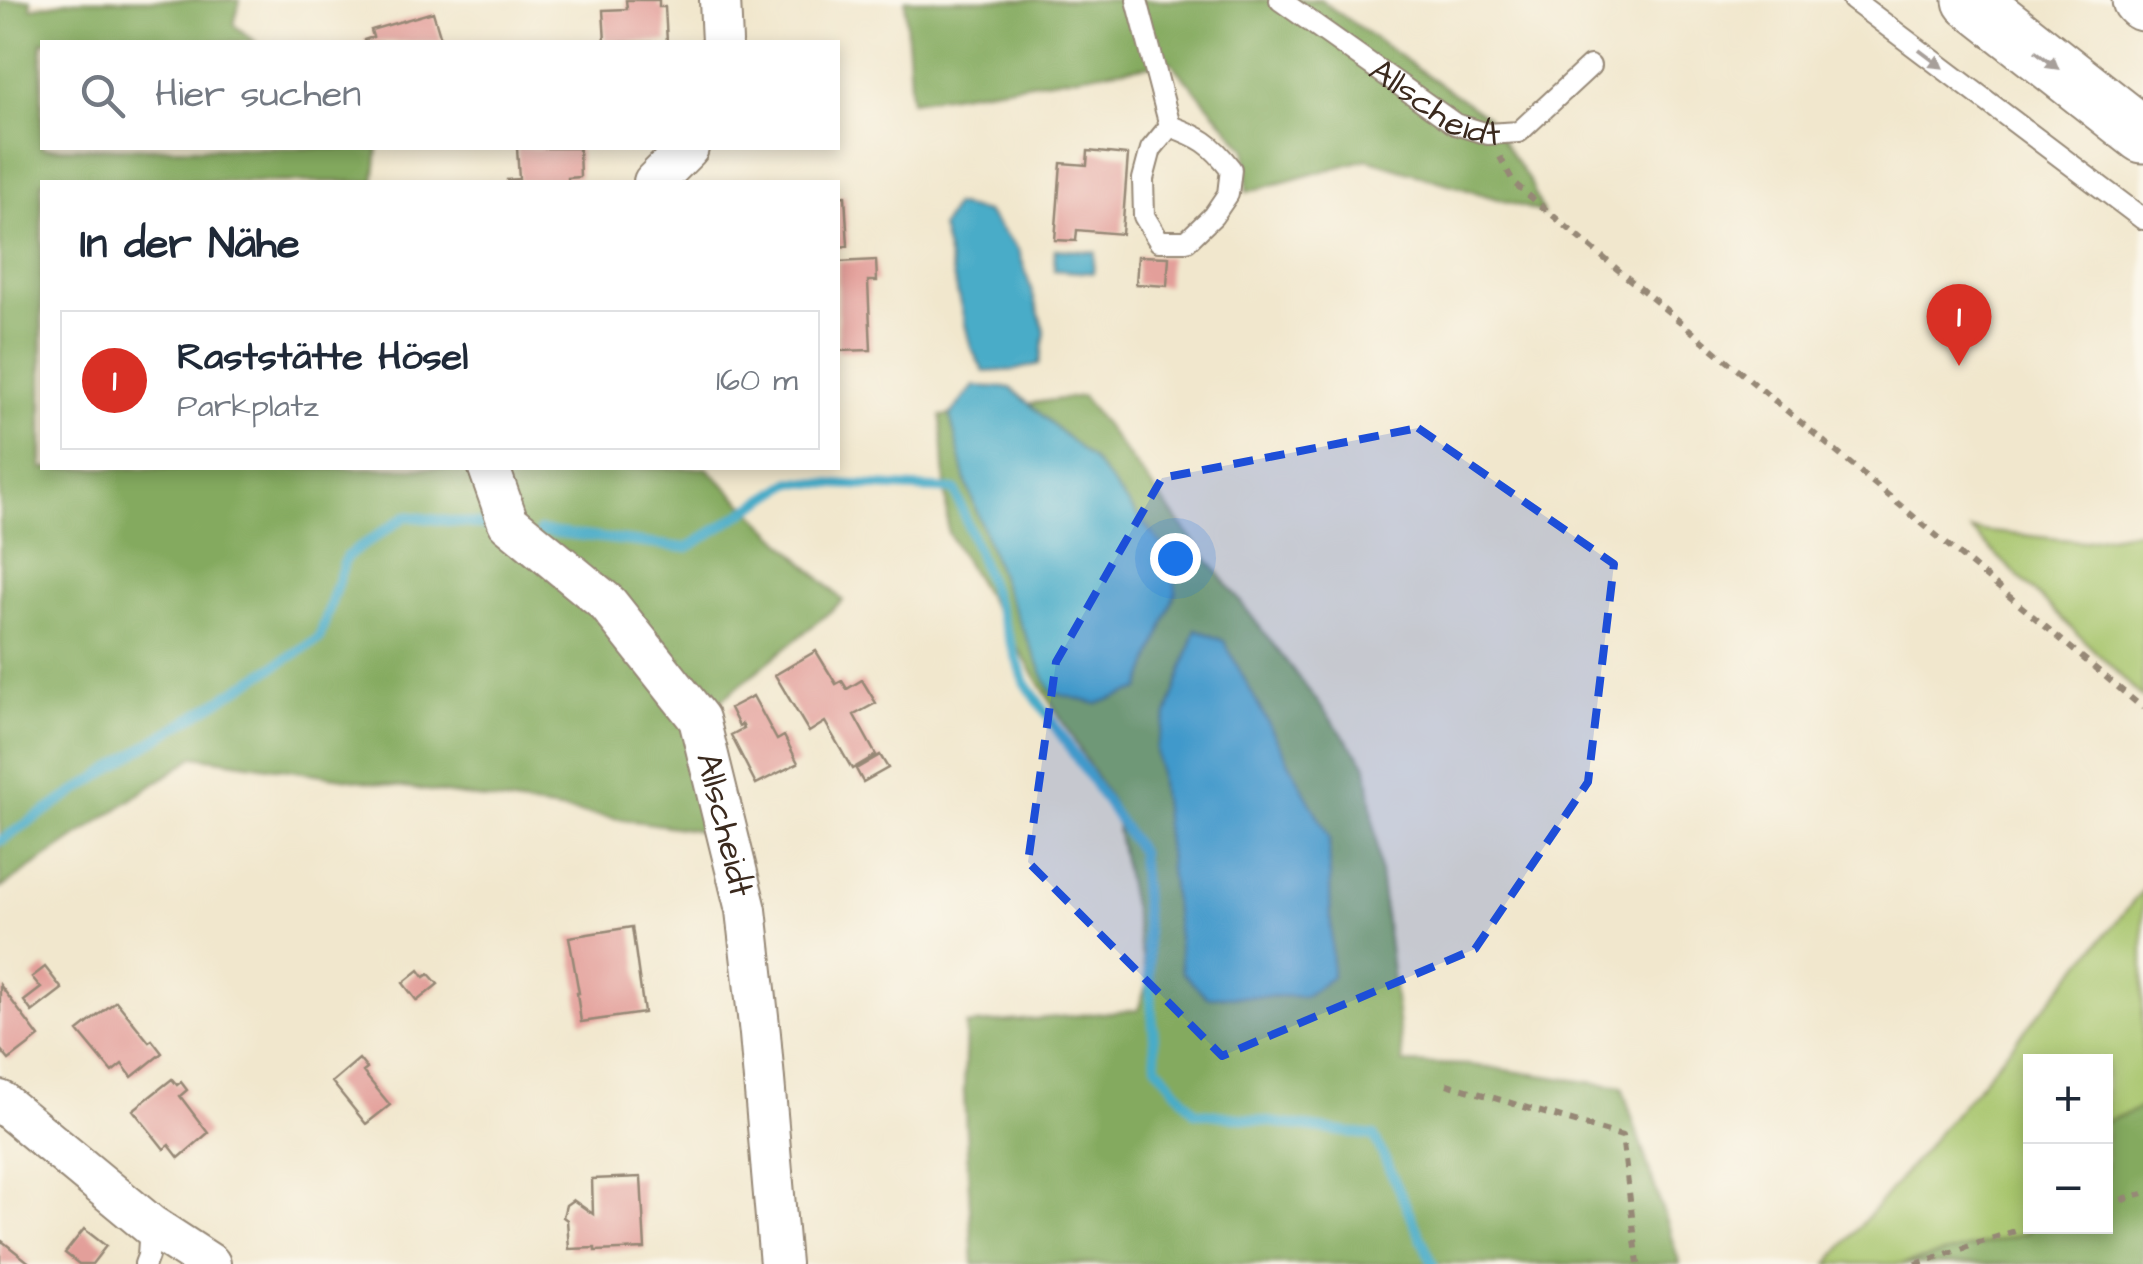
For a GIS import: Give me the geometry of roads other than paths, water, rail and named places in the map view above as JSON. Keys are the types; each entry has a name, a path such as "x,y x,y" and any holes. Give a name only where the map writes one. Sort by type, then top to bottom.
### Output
{"highway":[{"path":"1970,0 2143,134"}],"street":[{"path":"720,0 722,40"},
{"path":"656,180 686,150"},
{"name":"Allscheidt","path":"493,478 508,522 608,604 699,719 746,910 780,1264"},
{"path":"0,1101 147,1244 210,1264"}],"lane":[{"path":"1137,0 1170,126"},
{"name":"Allscheidt","path":"1280,0 1455,124 1488,134 1519,132 1590,66"},
{"path":"1853,0 2143,218"},
{"path":"1170,126 1193,134 1216,149 1231,169 1228,194 1213,216 1187,241 1160,241 1144,216 1142,178 1150,149 1170,126"}],"water":[{"path":"954,205 986,212 1019,251 1045,333 1039,364 984,372 971,348 941,227"},
{"path":"1055,249 1095,252 1093,273 1054,270"},
{"path":"974,386 1011,388 1093,460 1171,557 1176,591 1140,689 1097,704 1051,692 1005,590 966,482 950,415"},
{"path":"1196,629 1224,641 1329,837 1332,977 1305,996 1207,997 1182,972 1156,748"}],"waterway":[{"path":"540,531 687,548 792,482 955,490 1025,682 1140,852 1156,1065 1195,1112 1374,1136 1433,1264"},
{"path":"0,841 319,639 346,557 406,516 498,527"}],"place":[{"name":"Raststätte Hösel","path":"1959,366"}]}
